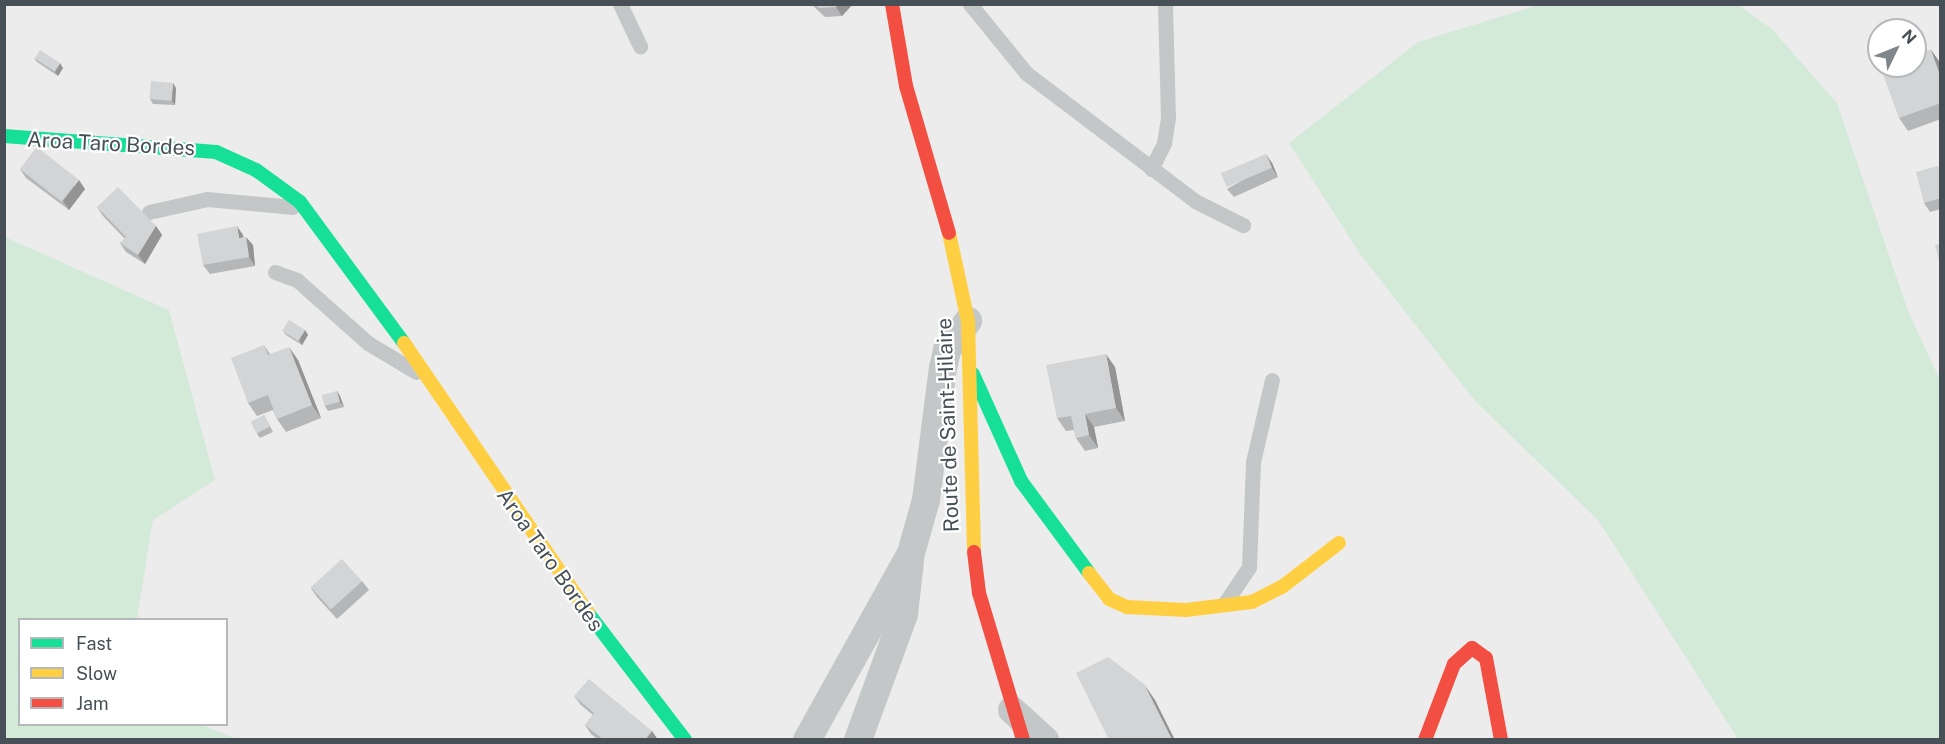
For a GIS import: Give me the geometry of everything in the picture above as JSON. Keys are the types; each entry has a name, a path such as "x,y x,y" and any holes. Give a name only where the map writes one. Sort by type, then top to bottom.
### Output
{"street":[{"name":"Route de Saint-Hilaire","path":"892,4 906,86 945,213 968,321 972,373 970,524 979,593 1012,710 1023,740"},
{"name":"Aroa Taro Bordes","path":"4,136 216,152 256,170 308,212 345,257 422,374 619,659 685,740"},
{"path":"858,740 904,614 911,553 926,500 947,350 968,321"},
{"path":"972,373 1021,481 1109,599 1127,607 1221,608 1252,602 1282,587 1339,543"},
{"path":"807,740 911,553"},
{"path":"1425,740 1454,664 1472,648 1486,658 1501,740"},
{"path":"1012,710 1045,740"}],"lane":[{"path":"620,4 640,46"},
{"path":"970,4 1026,73 1195,201 1243,225"},
{"path":"1151,169 1164,143 1168,118 1165,4"},
{"path":"149,212 207,199 308,212"},
{"name":"Aroa Taro Bordes","path":"275,272 297,280 368,343 422,374"},
{"path":"1221,608 1249,567 1253,462 1272,380"}],"green space":[{"path":"1541,4 1738,5 1772,29 1837,103 1908,311 1940,380 1940,739 1738,739 1598,520 1475,401 1360,254 1289,143 1418,42"},
{"path":"5,237 169,310 215,480 153,520 137,618 18,618 18,726 204,726 236,739 5,739"}],"building":[{"path":"814,4 839,4 836,7 819,8"},
{"path":"40,50 60,63 55,71 35,58"},
{"path":"1931,50 1941,78 1941,103 1899,118 1884,78 1927,78 1927,51"},
{"path":"151,81 173,83 171,101 149,99"},
{"path":"37,147 79,180 62,202 20,169"},
{"path":"1266,154 1272,168 1227,187 1221,173"},
{"path":"1941,165 1941,198 1924,203 1916,172"},
{"path":"118,187 156,226 138,255 120,243 126,237 97,207"},
{"path":"237,226 239,238 246,237 249,257 203,265 197,234"},
{"path":"1941,244 1941,267 1935,245"},
{"path":"289,320 305,330 298,341 282,331"},
{"path":"264,345 268,355 289,347 312,405 277,419 268,395 248,403 231,358"},
{"path":"1106,354 1116,408 1085,414 1089,435 1076,438 1071,416 1057,418 1046,365"},
{"path":"337,391 340,402 324,406 322,395"},
{"path":"264,415 270,427 257,433 251,422"},
{"path":"342,559 362,581 331,609 311,587"},
{"path":"1108,657 1144,684 1172,740 1109,740 1076,673"},
{"path":"589,679 652,731 645,740 604,740 585,725 594,713 574,696"}],"traffic: fast":[{"path":"4,136 216,152 256,170 300,202 404,343"},
{"path":"973,374 1021,481 1089,573"},
{"path":"588,613 685,740"}],"traffic: slow":[{"path":"949,233 968,321 974,552"},
{"path":"404,343 588,613"},
{"path":"1089,573 1109,599 1127,607 1186,610 1252,602 1282,587 1339,543"}],"traffic: jam":[{"path":"892,4 906,86 949,233"},
{"path":"974,552 979,593 1023,740"},
{"path":"1425,740 1454,664 1472,648 1486,658 1501,740"}]}
